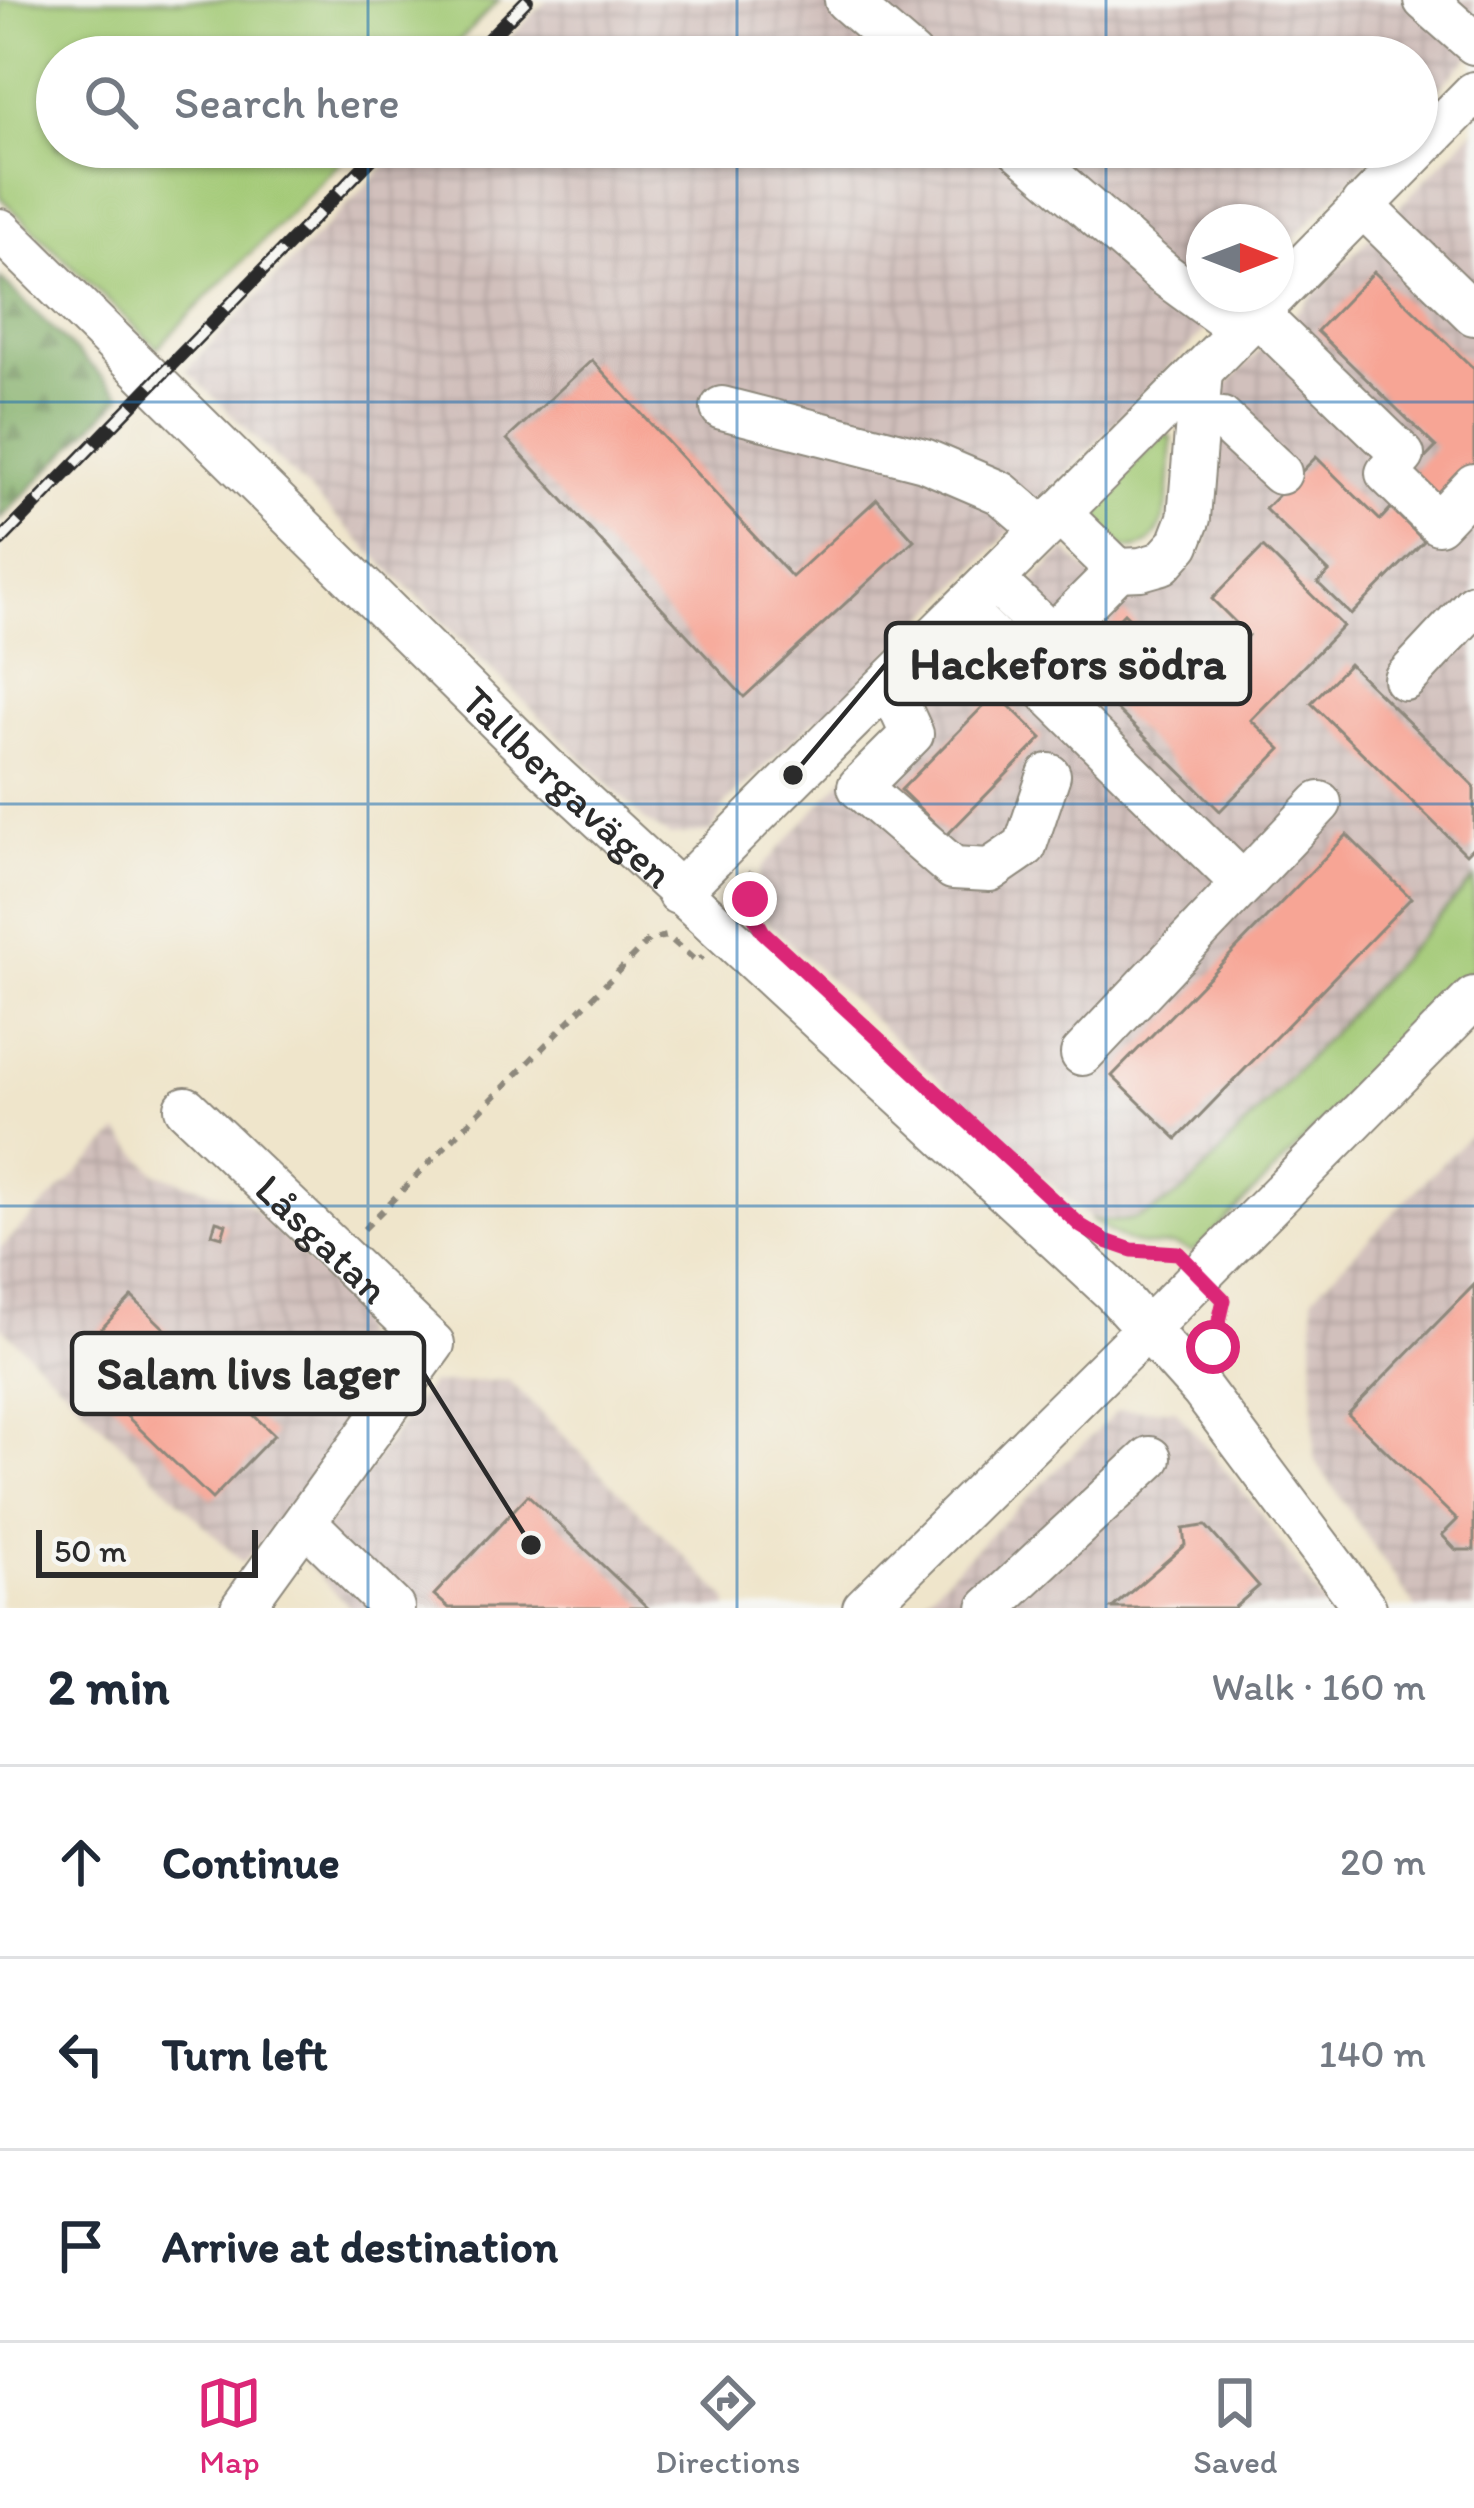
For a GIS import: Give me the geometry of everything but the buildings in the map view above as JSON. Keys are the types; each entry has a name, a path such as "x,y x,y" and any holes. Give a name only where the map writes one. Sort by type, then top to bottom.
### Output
{"street":[{"path":"846,0 888,36"},
{"path":"1425,0 1474,44"},
{"path":"1438,129 1474,93"},
{"path":"1041,168 1164,274 1186,282"},
{"path":"1294,275 1399,168"},
{"path":"1362,205 1474,314"},
{"name":"Tallbergavägen","path":"0,230 544,767 678,893 743,919 1018,1202 1148,1328 1202,1390 1365,1608"},
{"path":"678,893 1258,312"},
{"path":"1266,312 1403,455 1387,473 1438,524 1474,485"},
{"path":"979,595 1052,637 1118,570 1162,562 1179,544 1189,518 1201,371"},
{"path":"722,408 924,460 1051,521 1118,570"},
{"path":"1197,418 1222,419 1280,473"},
{"path":"979,595 1243,884"},
{"path":"1405,680 1474,605"},
{"path":"889,684 913,734 860,787 953,868 990,870 1024,845 1049,775"},
{"path":"1082,1054 1320,803"},
{"path":"864,1608 1474,998"},
{"name":"Låsgatan","path":"185,1108 434,1344 242,1608"},
{"path":"989,1608 1150,1458"},
{"path":"304,1522 393,1608"}],"path":[{"path":"339,1254 649,940 667,936 697,962 743,919 755,859"},
{"path":"1106,1241 1132,1250 1178,1253 1224,1300 1213,1347 1215,1365"}],"shaded area":[{"path":"547,0 1474,0 1474,52 1438,89 1438,36 512,36"},
{"path":"1474,130 1474,879 1187,1189 1146,1217 1115,1224 1090,1219 768,923 756,888 761,869 1065,550 1097,581 1118,589 1167,584 1188,570 1206,544 1217,491 1225,386"},
{"path":"383,168 1362,168 1294,238 1294,204 1186,204 1186,312 1223,312 829,718 814,720 726,803 712,832 670,836 646,821 186,370"},
{"path":"1474,1130 1474,1608 1416,1608 1314,1459 1313,1296"},
{"path":"119,1133 156,1173 247,1203 356,1307 368,1413 243,1563 0,1325 0,1248"},
{"path":"508,1380 727,1599 728,1608 351,1608 303,1560 430,1384"},
{"path":"1175,1409 1259,1511 1326,1608 915,1608 1118,1410"}],"green space":[{"path":"0,0 499,0 464,36 36,36 36,168 334,168 157,348 0,197"},
{"path":"0,278 122,396 0,519"},
{"path":"1165,433 1172,438 1164,518 1149,542 1124,548 1099,523 1098,512 1106,492"},
{"path":"1474,879 1474,967 1203,1244 1192,1252 1173,1245 1137,1244 1090,1219 1119,1221 1142,1216 1187,1189"}],"railway":[{"path":"492,36 527,0"},
{"path":"0,541 363,168"}],"place":[{"name":"Hackefors södra","path":"793,775"},
{"name":"Salam livs lager","path":"531,1545"}],"route":[{"path":"750,899 763,932 1081,1226 1132,1250 1178,1253 1201,1275 1224,1300 1213,1347"}]}
